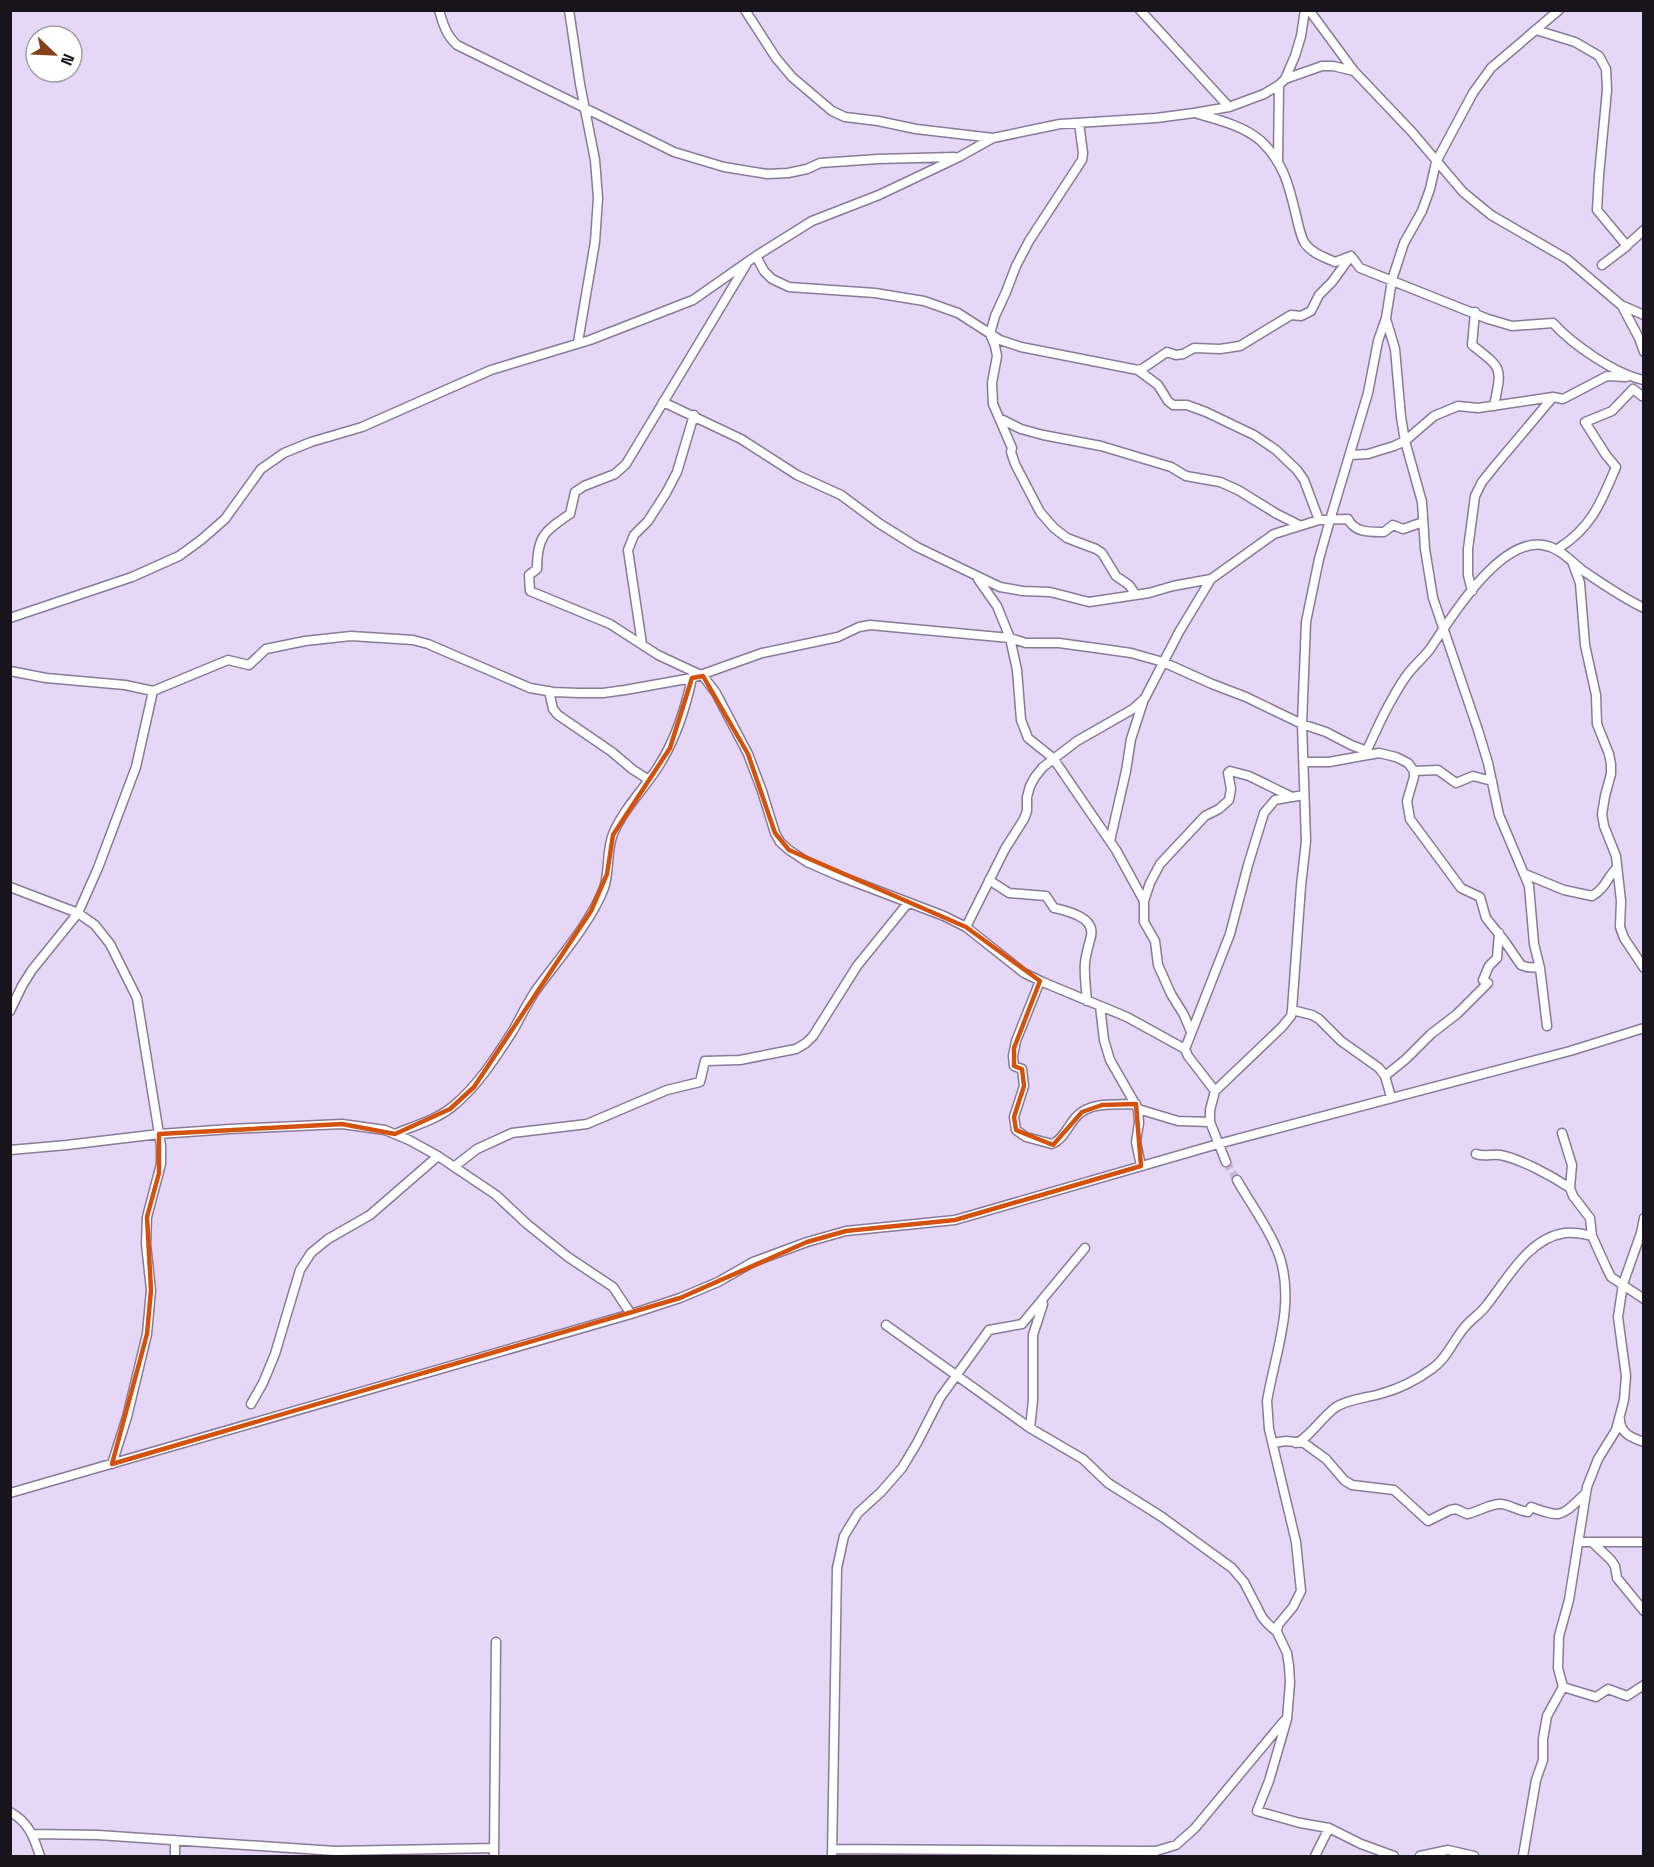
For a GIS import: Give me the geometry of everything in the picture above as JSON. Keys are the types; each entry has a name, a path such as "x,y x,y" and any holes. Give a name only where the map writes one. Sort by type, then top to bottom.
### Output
{"street":[{"path":"439,10 449,38 457,45 674,152 724,167 767,174 788,173 807,169 820,163 959,157"},
{"path":"569,10 596,160 598,198 596,242 576,344"},
{"path":"745,10 776,58 792,77 832,111 844,117 916,129 993,138"},
{"path":"1140,10 1229,107"},
{"path":"1227,1162 1210,1122 1210,1110 1215,1091 1291,1016 1306,841 1302,724 1306,622 1319,559 1368,393 1378,341 1386,318 1392,280 1404,243 1422,211 1436,162 1473,93 1491,68 1559,10"},
{"path":"1278,162 1282,82 1299,43 1304,23 1311,12 1354,71 1412,132 1463,192 1491,215 1555,251 1585,273 1621,305 1644,315"},
{"path":"1536,30 1575,42 1599,56 1606,69 1607,90 1598,210 1627,246"},
{"path":"10,618 132,577 179,556 225,519 261,469 284,453 311,442 362,427 491,370 576,344 693,300 756,256 812,221 879,195 993,138 1034,128 1156,118 1229,107 1264,94 1282,82 1322,66 1354,71"},
{"path":"1194,113 1238,127 1260,140 1278,162 1289,184 1305,243 1322,257 1335,262 1351,256"},
{"path":"1079,123 1082,160 1029,241 995,316 990,334 997,356 992,393 1019,473 1040,512 1054,528 1067,538 1102,553 1116,576 1129,585 1136,595"},
{"path":"1585,273 1602,265 1644,230"},
{"path":"756,256 764,271 772,279 789,287 875,293 924,301 958,313 1000,340 1021,347 1138,370 1158,385 1173,405 1187,405 1206,412 1254,435 1276,450 1304,480 1319,520"},
{"path":"1351,256 1360,268 1488,319 1512,326 1553,323 1566,338 1629,377"},
{"path":"1138,370 1167,352 1176,355 1194,348 1220,349 1240,346 1291,315 1301,316 1311,311 1318,296 1332,282 1351,256"},
{"path":"748,262 626,464 615,474 575,492 570,514 547,529 540,543 537,569 529,575 530,591 610,624 658,655 703,675 716,693 748,754 775,832 780,842 789,850 807,862 944,916 966,927 1024,973 1127,1017 1185,1049 1215,1091"},
{"path":"1621,305 1644,352"},
{"path":"1475,312 1472,345 1497,364 1499,375 1494,406"},
{"path":"1386,318 1395,349 1405,441 1422,502 1425,549 1431,588 1467,692 1492,781 1501,823 1525,874 1531,898 1534,944 1540,968 1547,1026"},
{"path":"1350,454 1368,454 1394,446 1405,441 1434,416 1458,406 1478,408 1553,397 1563,399 1607,376 1644,380"},
{"path":"1558,548 1577,536 1592,518 1616,467 1585,422 1612,411 1633,389 1642,396 1644,395"},
{"path":"1472,591 1468,575 1468,549 1475,496 1482,482 1553,397"},
{"path":"663,402 741,439 797,475 841,495 898,537 976,577 1003,587 1023,591 1050,592 1089,602 1136,595 1211,579"},
{"path":"642,644 628,550 634,535 648,521 677,472 694,416"},
{"path":"999,418 1021,429 1101,446 1171,467 1186,476 1227,485 1299,525"},
{"path":"1110,841 1131,739 1144,698 1211,579 1274,534 1299,525 1319,520 1348,519 1351,525 1364,531 1384,532 1393,525 1403,529 1423,522"},
{"path":"1366,753 1390,702 1406,676 1424,657 1472,591 1505,558 1525,546 1538,545 1556,549 1621,596 1644,608"},
{"path":"1574,564 1580,583 1585,645 1596,695 1597,724 1611,764 1602,814 1604,826 1616,856 1621,901 1620,927 1644,968"},
{"path":"976,577 998,606 1010,638 1017,670 1021,720 1028,738 1053,758 1120,856 1144,901"},
{"path":"10,671 46,678 125,685 153,691 228,660 249,665 266,649 305,641 351,636 413,640 428,644 530,688 603,693 692,678 762,653 838,637 859,627 870,625 1010,638 1026,643 1059,643 1131,653 1163,662 1246,697 1302,724 1326,732 1366,753"},
{"path":"394,1134 450,1108 474,1087 514,1029 535,992 591,911 603,889 613,835 624,813 670,748 678,729 692,678"},
{"path":"10,1011 32,970 78,913 98,868 136,767 153,691"},
{"path":"549,691 553,709 558,715 649,780"},
{"path":"966,927 1005,849 1024,819 1030,786 1043,767 1077,741 1133,709 1144,698"},
{"path":"1304,762 1329,762 1366,753 1378,753 1396,757 1408,763 1414,771 1407,801 1410,819 1461,888 1480,897 1486,918 1521,965 1527,968 1540,968"},
{"path":"1414,771 1438,770 1456,783 1473,776 1492,781"},
{"path":"1191,1032 1158,965 1155,941 1144,922 1144,901 1150,883 1160,864 1205,816 1219,809 1228,800 1231,789 1228,773 1230,771 1249,776 1292,797"},
{"path":"1185,1049 1230,934 1264,813 1275,800 1304,795"},
{"path":"1525,874 1564,890 1592,896 1601,890 1617,868"},
{"path":"989,880 1009,893 1046,896 1054,908 1077,915 1089,924 1092,934 1087,946 1084,967 1087,1001"},
{"path":"10,887 78,913 95,925 110,944 137,998 159,1134 161,1164 147,1217 146,1244 151,1290 147,1334 127,1417 111,1464"},
{"path":"454,1166 477,1149 512,1133 587,1124 667,1090 700,1082 705,1061 740,1060 796,1049 813,1036 857,966 908,903"},
{"path":"1385,1076 1488,983 1483,980 1489,966 1497,958 1499,933"},
{"path":"1040,981 1014,1048 1014,1066 1022,1069 1024,1086 1014,1117 1016,1130 1026,1137 1052,1144 1082,1112 1102,1105 1137,1106 1187,1122 1210,1122"},
{"path":"1100,1006 1103,1033 1110,1060 1137,1106 1139,1124 1136,1142 1141,1166"},
{"path":"1292,1010 1319,1019 1341,1041 1379,1068 1385,1076 1391,1097"},
{"path":"10,1493 631,1314 680,1298 718,1282 753,1262 807,1242 846,1231 955,1220 1218,1144 1570,1052 1644,1028"},
{"path":"10,1150 159,1134 342,1124 368,1126 394,1134 438,1156 496,1195 526,1224 568,1257 614,1287 631,1314"},
{"path":"1562,1133 1572,1165 1570,1188 1573,1196 1590,1218 1592,1236 1611,1277 1644,1299"},
{"path":"1476,1154 1480,1156 1500,1155 1513,1159 1570,1188"},
{"path":"251,1404 275,1354 300,1270 311,1253 327,1239 370,1215 438,1156"},
{"path":"1237,1180 1273,1242 1282,1269 1285,1309 1267,1401 1269,1429 1296,1542 1301,1591 1293,1607 1278,1625 1277,1632"},
{"path":"1523,1857 1536,1780 1543,1760 1543,1739 1547,1716 1563,1687 1558,1668 1559,1636 1569,1600 1585,1494 1592,1472 1616,1430 1620,1415 1626,1381 1618,1321 1623,1284 1644,1218"},
{"path":"1296,1443 1301,1442 1338,1406 1410,1383 1435,1366 1517,1265 1538,1244 1564,1233 1592,1236"},
{"path":"1085,1248 1022,1324 989,1330 940,1398 902,1468 858,1513 844,1536 837,1568 832,1853 1155,1851 1168,1848 1184,1838 1203,1819 1287,1719"},
{"path":"1030,1428 1034,1400 1033,1335 1039,1312 1049,1293"},
{"path":"886,1326 1030,1428 1083,1460 1107,1483 1162,1518 1232,1568 1244,1582 1262,1617 1277,1632 1284,1644 1289,1666 1287,1719 1269,1781 1257,1811 1329,1828 1394,1857"},
{"path":"1620,1415 1620,1426 1626,1434 1644,1442"},
{"path":"1273,1443 1286,1441 1304,1443 1326,1459 1344,1480 1352,1485 1394,1490 1424,1520 1428,1521 1450,1510 1456,1509 1467,1514 1503,1503 1520,1512 1528,1512 1531,1507 1559,1515 1585,1494"},
{"path":"1578,1542 1644,1542"},
{"path":"1593,1543 1611,1560 1615,1566 1617,1578 1630,1592 1639,1608 1644,1611"},
{"path":"33,1834 98,1835 335,1851 494,1852 496,1642"},
{"path":"1563,1687 1596,1697 1608,1689 1627,1696 1644,1685"},
{"path":"10,1812 18,1816 33,1834 40,1857"},
{"path":"1315,1857 1329,1828"},
{"path":"175,1840 175,1857"},
{"path":"1420,1857 1448,1850 1474,1857"}],"highlighted area":[{"path":"703,676 748,754 775,833 789,850 966,927 1040,981 1014,1048 1014,1066 1022,1069 1024,1086 1014,1117 1016,1130 1053,1145 1082,1112 1102,1105 1136,1104 1141,1166 955,1220 846,1231 807,1242 680,1298 112,1464 147,1334 151,1290 147,1217 159,1173 159,1134 342,1124 395,1134 450,1109 474,1087 591,911 607,874 613,835 670,748 692,678"}],"tunnel":[{"path":"1226,1162 1237,1180"}]}
